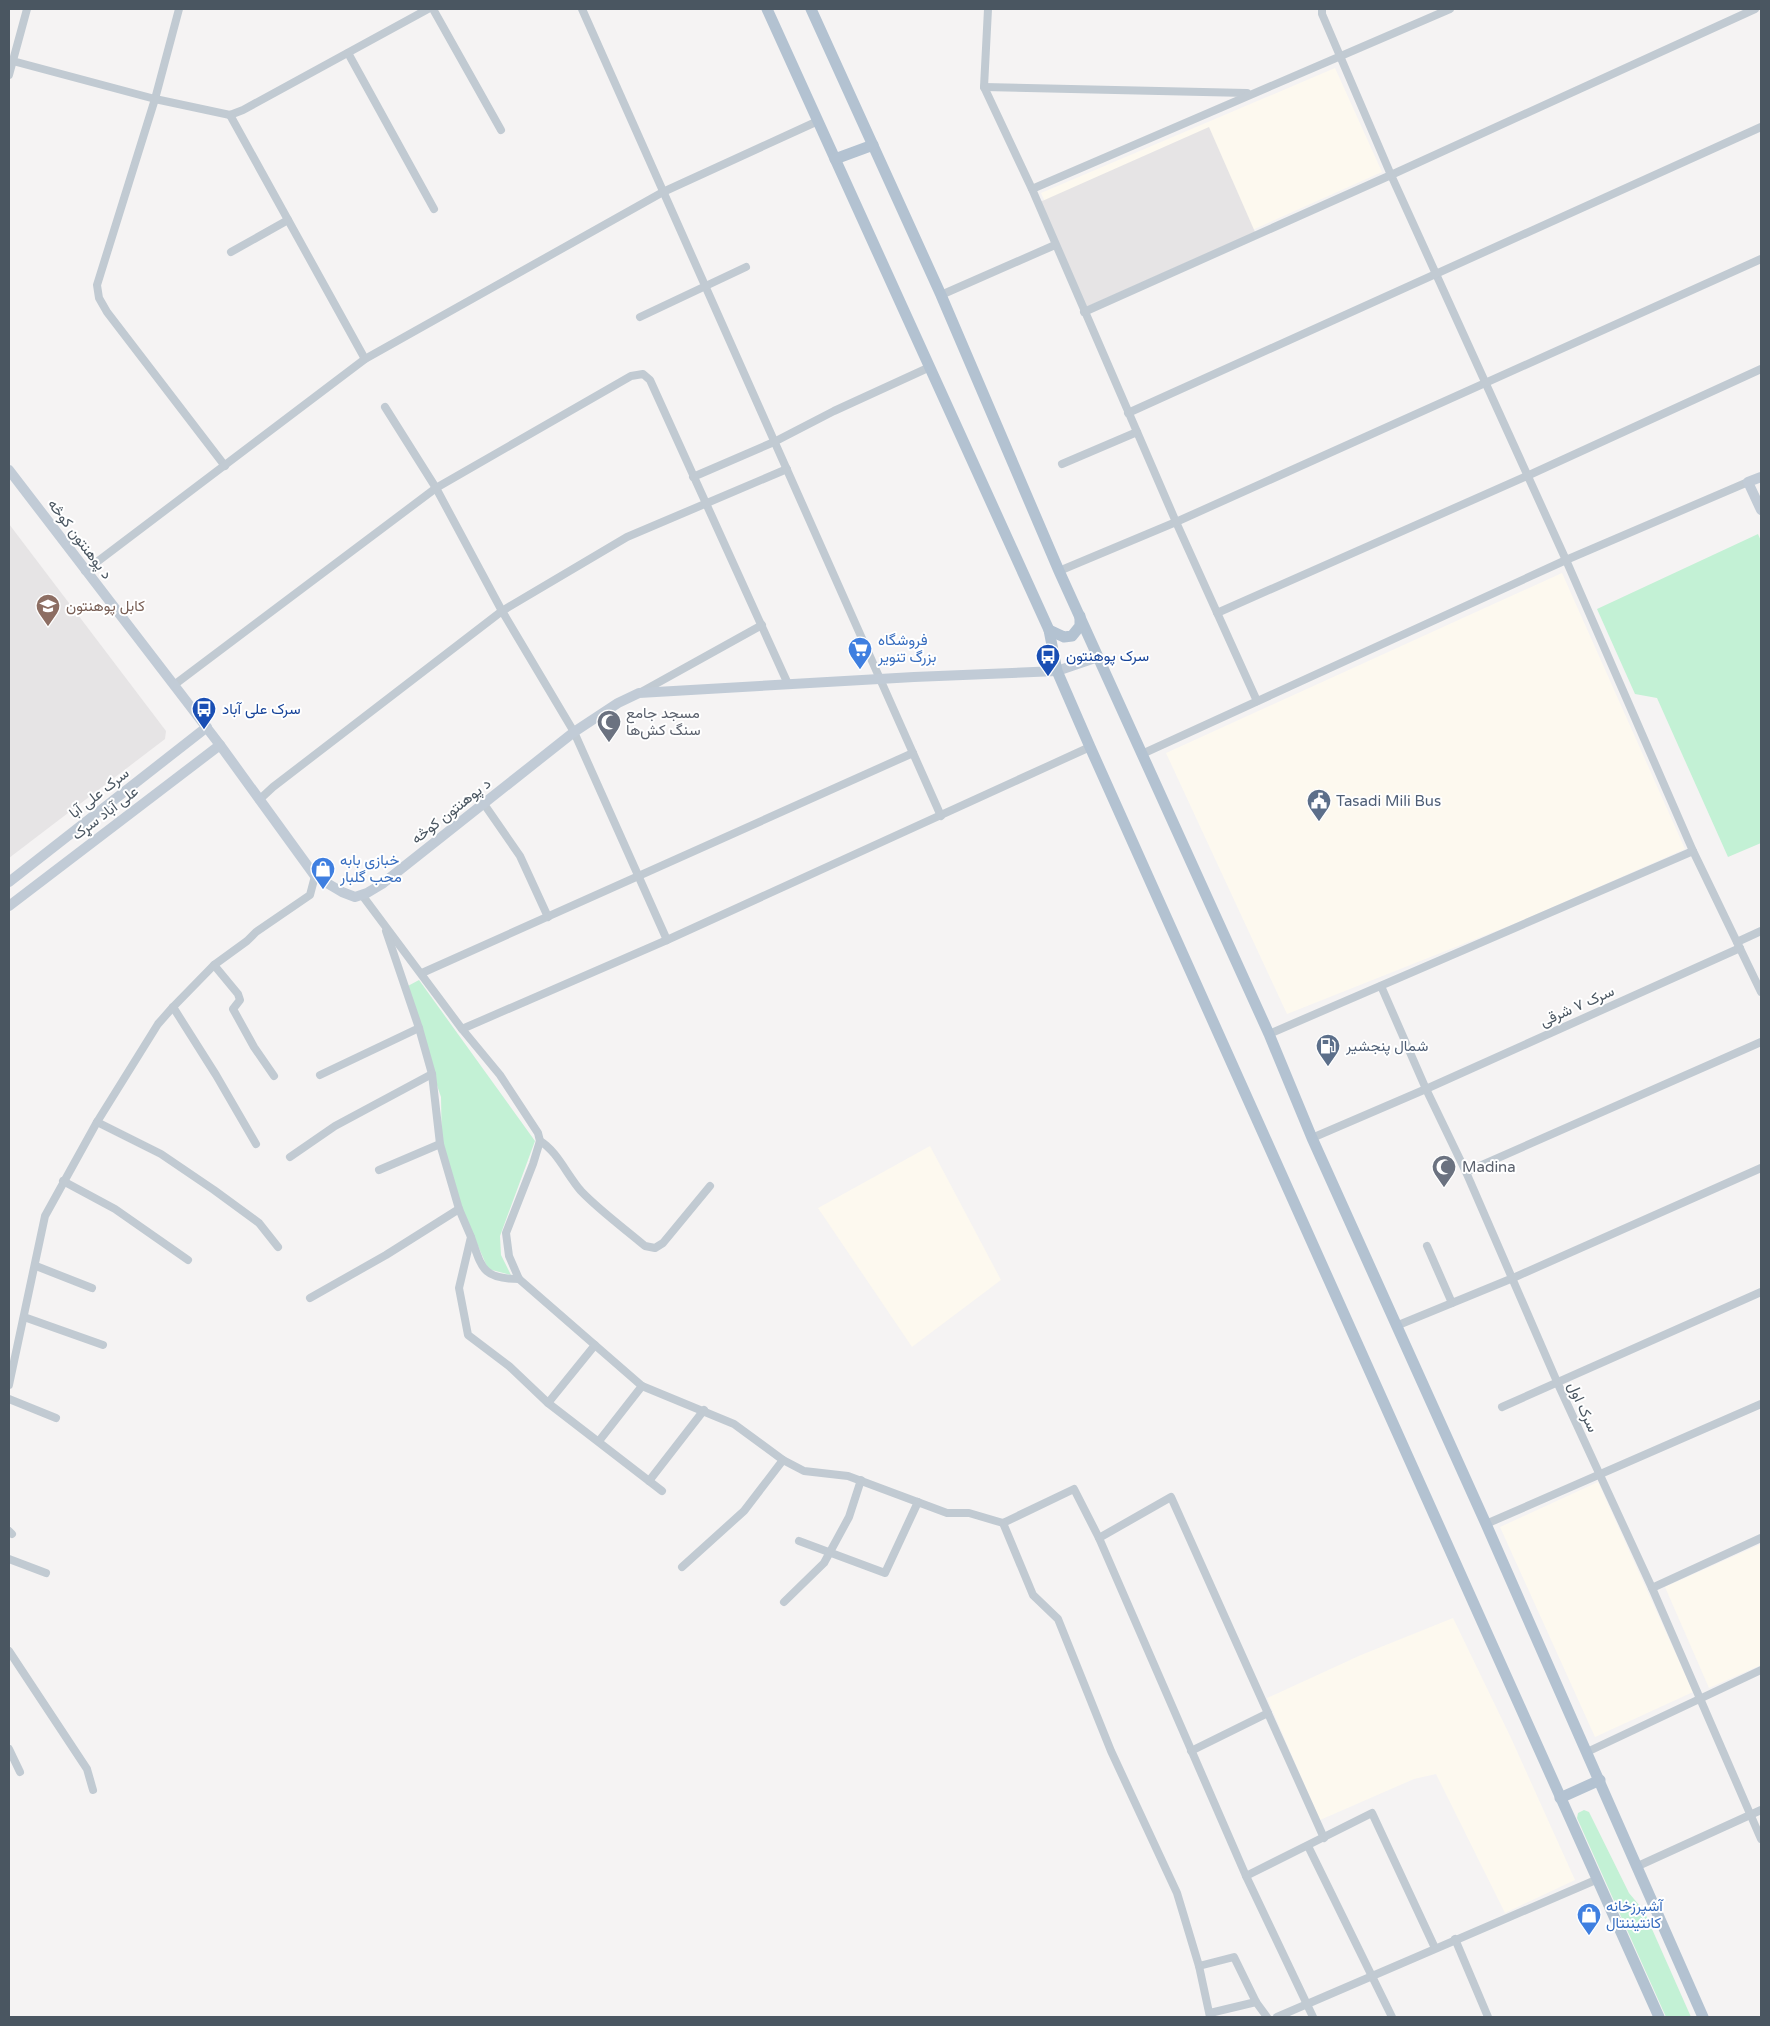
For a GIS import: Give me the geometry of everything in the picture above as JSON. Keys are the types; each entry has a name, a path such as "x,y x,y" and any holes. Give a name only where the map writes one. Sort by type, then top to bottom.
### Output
{"main road":[{"path":"767,9 1049,630 1057,671 1090,747 1659,2017"},
{"path":"812,9 941,295 1059,571 1269,1034 1312,1138 1600,1780 1703,2017"},
{"path":"835,159 873,145"},
{"path":"1049,630 1064,637 1072,636 1080,626 1080,616"},
{"path":"1560,1798 1600,1780"}],"street":[{"path":"9,75 11,60 27,9"},
{"path":"179,9 155,99 97,285 99,298 107,312 225,466"},
{"path":"11,60 155,99 230,115 243,110 428,9"},
{"path":"433,9 501,130"},
{"path":"582,9 941,816"},
{"path":"988,9 984,87 1032,189 1128,413 1257,700"},
{"path":"1322,9 1322,14 1391,175 1566,560 1693,850 1761,992"},
{"path":"1032,189 1251,93 1450,9"},
{"path":"1084,312 1391,175 1754,9"},
{"path":"348,53 434,209"},
{"path":"984,87 1251,93"},
{"path":"230,115 365,359"},
{"path":"85,571 365,359 663,192 818,121"},
{"path":"1128,413 1761,127"},
{"path":"231,252 288,220"},
{"path":"941,295 1055,244"},
{"path":"1059,571 1176,522 1761,259"},
{"path":"640,317 746,267"},
{"path":"693,477 774,442 834,411 930,367"},
{"path":"1217,613 1527,476 1761,369"},
{"path":"174,685 436,488 631,376 643,374 650,380 788,684"},
{"path":"385,407 436,488 502,611 574,732 666,940"},
{"path":"1062,464 1137,432"},
{"path":"259,800 273,787 502,611 627,537 787,469"},
{"name":"د پوهنتون کوڅه","path":"9,470 220,745 315,876 342,892 354,896 362,895 382,884 574,732 618,703 639,694 788,684 1057,671 1098,657"},
{"path":"1142,754 1566,560 1761,477"},
{"path":"1748,482 1758,492 1761,510"},
{"path":"639,694 762,625"},
{"name":"سرک علی آبا","path":"9,882 207,728"},
{"name":"علی آباد سړک","path":"9,906 220,745"},
{"path":"462,1029 666,940 1090,747"},
{"path":"422,973 912,753"},
{"path":"484,804 520,856 548,917"},
{"path":"1269,1034 1693,850"},
{"path":"9,1386 36,1266 45,1216 97,1122 158,1024 173,1007 214,964 310,895 315,876"},
{"path":"362,895 462,1029 500,1075 538,1133 540,1141 533,1164 506,1233 509,1256 519,1279 642,1386 734,1424 784,1460 804,1471 848,1476 947,1513 969,1513 1003,1523 1074,1489 1099,1538 1246,1876 1313,2017"},
{"path":"384,925 419,1028 432,1074 440,1144 460,1209 480,1263 489,1274 502,1279 519,1279"},
{"name":"سرک ۷ شرقی","path":"1312,1138 1426,1089 1739,945 1761,930"},
{"path":"214,964 238,994 240,1000 233,1010 254,1047 274,1076"},
{"name":"سرک‌ اول","path":"1381,986 1426,1089 1466,1172 1599,1476 1652,1588 1761,1838"},
{"path":"173,1007 216,1075 256,1144"},
{"path":"320,1075 419,1028"},
{"path":"1466,1172 1761,1042"},
{"path":"290,1157 334,1126 432,1074"},
{"path":"97,1122 161,1154 214,1190 259,1223 278,1247"},
{"path":"540,1141 549,1146 565,1171 582,1192 645,1246 655,1248 663,1243 710,1186"},
{"path":"380,1170 440,1144"},
{"path":"1396,1326 1513,1278 1761,1168"},
{"path":"64,1181 115,1209 188,1260"},
{"path":"310,1298 386,1255 460,1209"},
{"path":"471,1237 459,1288 468,1335 508,1366 548,1403 662,1491"},
{"path":"1427,1246 1452,1303"},
{"path":"36,1266 92,1288"},
{"path":"1502,1407 1558,1384 1761,1292"},
{"path":"24,1317 103,1345"},
{"path":"548,1403 596,1345"},
{"path":"599,1441 642,1386"},
{"path":"9,1399 56,1418"},
{"path":"1486,1524 1761,1404"},
{"path":"649,1481 704,1410"},
{"path":"682,1567 744,1511 784,1460"},
{"path":"784,1602 824,1563 849,1517 860,1480"},
{"path":"1099,1538 1171,1496 1324,1838"},
{"path":"799,1541 885,1573 918,1502"},
{"path":"1003,1523 1033,1595 1058,1619 1111,1751 1177,1893 1200,1966 1210,2015 1256,2002"},
{"path":"1652,1588 1761,1538"},
{"path":"9,1559 46,1573"},
{"path":"9,1651 87,1769 93,1790"},
{"path":"1587,1752 1761,1670"},
{"path":"1191,1751 1268,1713"},
{"path":"9,1749 20,1772"},
{"path":"1638,1866 1761,1810"},
{"path":"1246,1876 1372,1813 1435,1948"},
{"path":"1308,1846 1392,2017"},
{"path":"1277,2017 1454,1939 1598,1879"},
{"path":"1454,1939 1488,2017"},
{"path":"1200,1966 1234,1957 1256,2002 1267,2017"}],"shaded area":[{"path":"1335,68 1382,172 1091,302 1041,193"},
{"path":"1209,127 1255,232 1086,307 1040,202"},
{"name":"کابل پوهنتون","path":"9,524 166,731 165,739 9,858"},
{"path":"1562,573 1685,849 1516,923 1287,1014 1166,753"},
{"path":"930,1146 1001,1280 912,1347 818,1208"},
{"path":"1598,1482 1693,1692 1595,1737 1500,1527"},
{"path":"1761,1544 1761,1665 1709,1688 1665,1587"},
{"path":"1453,1618 1511,1738 1575,1880 1505,1913 1436,1774 1414,1779 1320,1820 1267,1698 1361,1655"}],"green space":[{"path":"1758,534 1761,541 1761,843 1728,857 1657,698 1635,694 1597,609"},
{"path":"419,980 535,1141 500,1236 501,1255 511,1275 488,1269 463,1211 442,1150 441,1097 413,1015 406,987"},
{"path":"1584,1810 1589,1812 1629,1893 1644,1911 1691,2017 1666,2017 1577,1818 1578,1813"}],"place":[{"name":"کابل پوهنتون","path":"48,627"},
{"name":"فروشگاه بزرگ تنویر","path":"860,670"},
{"name":"سرک پوهنتون","path":"1048,677"},
{"name":"سرک علی آباد","path":"204,730"},
{"name":"مسجد جامع سنگ کش‌ها","path":"609,743"},
{"name":"Tasadi Mili Bus","path":"1319,822"},
{"name":"خبازی بابه محب گلبار","path":"323,890"},
{"name":"شمال پنجشیر","path":"1328,1067"},
{"name":"Madina","path":"1444,1188"},
{"name":"آشپرزخانه کانتیننتال","path":"1589,1936"}]}
